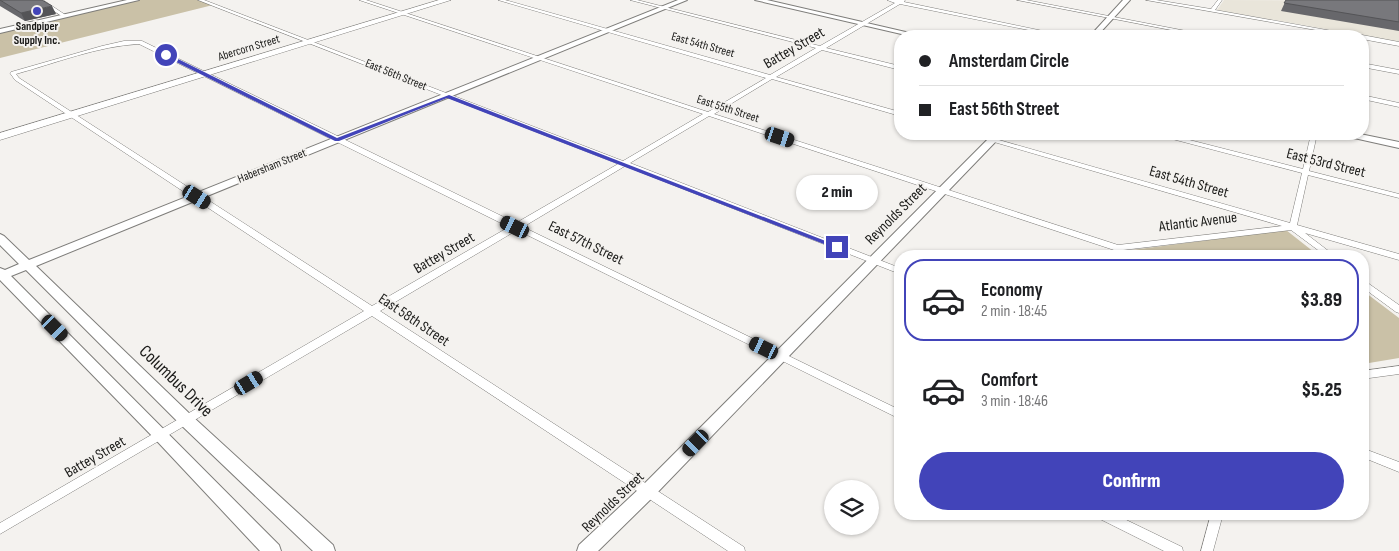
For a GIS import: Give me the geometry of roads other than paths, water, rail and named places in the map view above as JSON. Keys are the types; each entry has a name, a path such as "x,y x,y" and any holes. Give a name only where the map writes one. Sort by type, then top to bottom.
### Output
{"main road":[{"name":"Abercorn Street","path":"400,12 432,0"},
{"name":"Abercorn Street","path":"0,130 68,112 400,12 447,0"},
{"name":"Abercorn Street","path":"0,136 68,112"}],"street":[{"path":"40,0 65,16"},
{"path":"0,31 136,0"},
{"name":"East 56th Street","path":"200,0 308,40 447,96 894,269"},
{"name":"East 55th Street","path":"361,0 943,189 1117,248"},
{"name":"East 54th Street","path":"500,0 894,112"},
{"path":"632,0 894,66"},
{"name":"Habersham Street","path":"1,274 197,197 684,0"},
{"path":"758,0 894,31"},
{"path":"889,0 1036,30"},
{"path":"1019,0 1176,30"},
{"path":"1099,30 1128,0"},
{"path":"1148,0 1315,30"},
{"path":"1212,11 1220,0"},
{"name":"Battey Street","path":"0,529 901,1"},
{"path":"1369,38 1399,44"},
{"name":"East 57th Street","path":"68,112 17,79 13,73 102,48 140,42 894,411"},
{"path":"1369,66 1399,72"},
{"path":"1369,99 1399,105"},
{"name":"East 58th Street","path":"68,112 739,551"},
{"path":"1369,139 1399,145"},
{"name":"Reynolds Street","path":"586,551 647,492 781,356 872,260 992,140"},
{"name":"East 54th Street","path":"1005,140 1399,257"},
{"name":"East 53rd Street","path":"1182,140 1399,196"},
{"path":"1313,140 1294,227 1323,250"},
{"name":"Atlantic Avenue","path":"1117,248 1294,227"},
{"name":"Columbus Drive","path":"0,238 186,420 326,551"},
{"path":"1,274 161,435 272,551"},
{"path":"1369,287 1399,310"},
{"path":"1369,374 1399,370"},
{"path":"1369,455 1399,467"},
{"path":"1114,520 1178,551"},
{"path":"1207,551 1215,520"}],"place":[{"name":"Sandpiper Supply Inc.","path":"37,11"}]}
